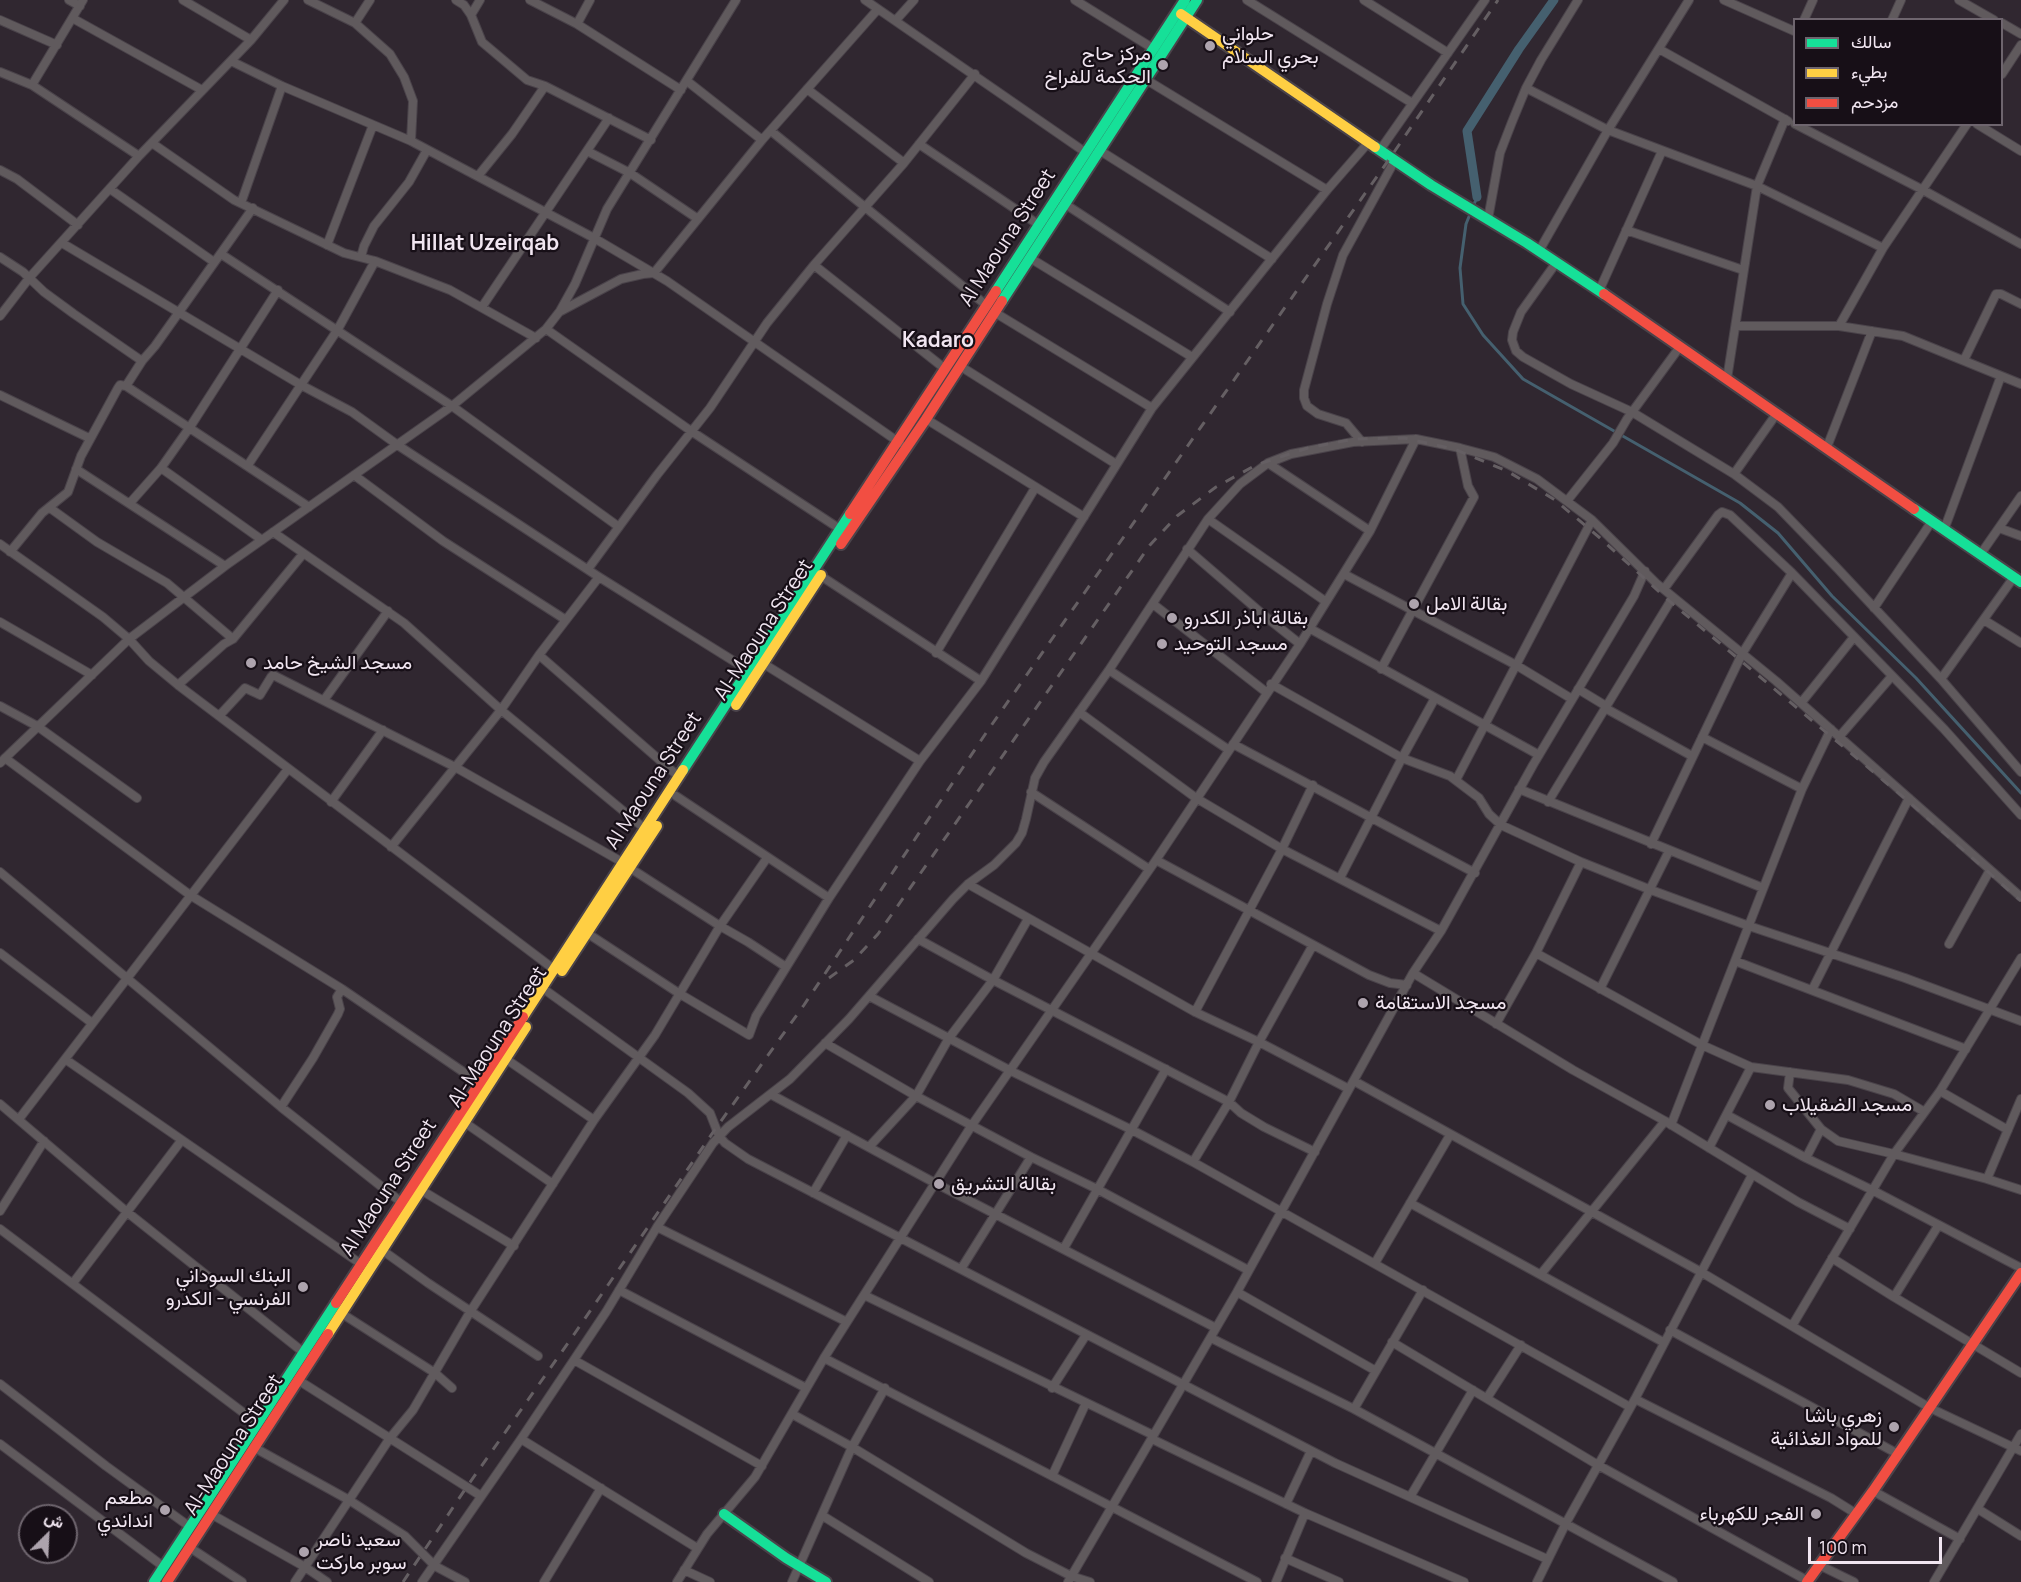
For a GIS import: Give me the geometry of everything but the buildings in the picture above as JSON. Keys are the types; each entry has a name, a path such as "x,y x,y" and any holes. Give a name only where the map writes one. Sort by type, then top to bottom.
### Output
{"main road":[{"name":"Al Maouna Street","path":"155,1582 400,1202 440,1150 478,1082 557,971 626,865 644,828 896,441 944,368 1004,287 1039,225 1085,152 1154,49 1181,14 1185,0"},
{"path":"1004,287 1030,258 1145,79 1181,14 1197,0"},
{"path":"1181,14 1368,143 1599,291 2018,579"},
{"name":"Al-Maouna Street","path":"167,1582 421,1190 440,1150 465,1122 548,992 557,971 587,933 626,865 676,796 926,419 960,366 990,308"},
{"path":"1808,1582 2021,1274"},
{"path":"724,1514 826,1582"}],"street":[{"path":"32,85 82,3 69,0"},
{"path":"183,0 251,40"},
{"path":"0,316 30,277 152,143 251,40 284,0"},
{"path":"308,0 354,23 390,54 404,77 412,101 414,111 411,141"},
{"path":"354,23 370,0"},
{"path":"456,0 464,5 471,15 482,42 527,80 545,86 651,140"},
{"path":"471,15 480,0"},
{"path":"530,0 577,24 681,90"},
{"path":"577,24 590,0"},
{"path":"478,1082 342,989 190,895 3,761 129,639 225,566 399,446 546,329 560,311 581,273 607,209 736,0"},
{"path":"865,0 1085,152"},
{"path":"896,20 914,0"},
{"path":"1075,0 1154,49"},
{"path":"1247,0 1412,104"},
{"path":"1364,0 1448,53"},
{"path":"1380,150 1485,0"},
{"path":"1483,216 1500,153 1526,88 1578,0"},
{"path":"1539,251 1608,130 1689,0"},
{"path":"1724,0 1793,31"},
{"path":"1805,18 1813,0"},
{"path":"1893,18 1900,0"},
{"path":"1959,0 1989,18"},
{"path":"560,311 621,279 654,273 762,140 878,9"},
{"path":"74,19 202,90"},
{"path":"0,20 57,45"},
{"path":"2003,24 2020,30"},
{"path":"2003,71 2021,45"},
{"path":"1659,49 1793,123"},
{"path":"231,61 282,86 411,141 594,238 654,273 906,447"},
{"path":"0,72 32,85 140,156"},
{"path":"588,569 720,393 753,343 814,265 904,163 975,74"},
{"path":"1145,79 1327,190"},
{"path":"687,81 762,140"},
{"path":"241,203 282,86"},
{"path":"478,176 512,134 545,86"},
{"path":"1526,88 1608,130 1756,186 1883,248"},
{"path":"807,89 904,163"},
{"path":"482,307 609,118"},
{"path":"1727,379 1756,186 1785,119"},
{"path":"327,246 373,125"},
{"path":"1799,126 2021,244"},
{"path":"1839,326 1883,248 1966,126"},
{"path":"1980,126 2021,151"},
{"path":"771,131 990,308 1152,408"},
{"path":"152,143 241,203 327,246 375,261 450,290 536,338"},
{"path":"587,933 680,994 749,1035 756,1016 829,898 920,761 981,681 1152,408 1327,190 1368,143"},
{"path":"919,144 1039,225"},
{"path":"361,257 374,226 405,188 427,150"},
{"path":"1099,150 1272,259"},
{"path":"1599,291 1662,151"},
{"path":"587,152 630,173 698,219"},
{"path":"1362,442 1346,423 1318,414 1307,406 1304,390 1343,255 1395,160"},
{"path":"0,170 18,179 78,225"},
{"path":"110,189 214,262"},
{"path":"1065,204 1230,312"},
{"path":"126,386 253,208"},
{"path":"1626,230 1743,270"},
{"path":"62,243 301,385 352,412 399,446 600,578 748,670"},
{"path":"221,254 452,406 619,527"},
{"path":"0,257 142,361"},
{"path":"1030,258 1192,357"},
{"path":"248,465 338,329 375,261"},
{"path":"1556,263 1521,312 1513,332 1512,344 1523,357 1754,487 1778,507 1941,679 2021,772"},
{"path":"814,265 944,368"},
{"path":"130,503 160,468 190,427 242,350 278,290"},
{"path":"1964,360 1996,294 2001,294 2021,304"},
{"path":"1736,326 1839,326 1903,336 2021,384"},
{"path":"546,329 692,431 840,529"},
{"path":"1827,447 1872,331"},
{"path":"1567,501 1613,443 1629,415 1679,348"},
{"path":"960,366 1116,464"},
{"path":"1944,530 2001,376"},
{"path":"10,552 50,508 68,492 89,438 120,385 126,386 190,427 309,507"},
{"path":"0,395 89,438"},
{"path":"1734,474 1777,413"},
{"path":"926,419 1084,517"},
{"path":"677,1582 697,1548 762,1466 806,1388 972,1125 1156,860 1299,644 1370,531 1416,439"},
{"path":"422,1582 574,1360 694,1168 719,1136 790,1079 869,996 968,884 994,865 1016,843 1022,833 1035,778 1044,762 1109,670 1208,519 1240,484 1268,463 1290,454 1362,442 1416,439 1494,457 1516,467 1592,520 1673,597 1801,703 2021,897"},
{"path":"1381,669 1474,497 1468,486 1460,448"},
{"path":"1268,463 1370,531"},
{"path":"160,468 262,540"},
{"path":"76,469 225,566"},
{"path":"354,475 443,541 566,620"},
{"path":"936,653 1035,488"},
{"path":"1980,555 2021,496"},
{"path":"50,508 97,542 167,584 233,639"},
{"path":"1664,589 1722,512 1730,515 1792,573 1944,729 2021,815"},
{"path":"1208,519 1325,601"},
{"path":"1456,780 1592,520"},
{"path":"1874,608 1932,521"},
{"path":"1999,528 2021,536"},
{"path":"273,532 388,611 423,638 501,710 644,828"},
{"path":"0,544 103,617 129,639 149,661 219,717 557,971"},
{"path":"1187,549 1299,644"},
{"path":"178,685 224,644 233,639 303,554"},
{"path":"1069,1579 1237,1292 1413,973 1442,931 1519,789 1634,596 1645,571"},
{"path":"1651,844 1742,654 1792,573"},
{"path":"1344,574 1516,665 1572,699"},
{"path":"821,576 981,681"},
{"path":"391,848 501,710 539,655 600,578"},
{"path":"1941,679 1984,620 2018,579"},
{"path":"1548,802 1673,597"},
{"path":"1153,604 1266,692"},
{"path":"324,700 388,611"},
{"path":"1984,620 2021,643"},
{"path":"0,622 92,675"},
{"path":"1309,628 1539,755"},
{"path":"1801,703 1854,637"},
{"path":"539,655 678,776"},
{"path":"764,664 920,761"},
{"path":"1109,670 1231,747 1313,785 1475,873"},
{"path":"219,717 245,688 260,695 272,675 455,767 626,865 786,967"},
{"path":"1839,737 1892,676"},
{"path":"1271,684 1401,758 1456,780 1479,798 1489,814 1501,825 1581,862 1749,926 1905,978 2021,1021"},
{"path":"1578,689 1692,756"},
{"path":"1340,878 1401,758 1435,698"},
{"path":"0,705 38,726 137,798"},
{"path":"1079,712 1196,798 1282,849 1442,931"},
{"path":"1541,1274 1668,1123 1702,1045 1802,789 1831,729"},
{"path":"331,802 383,730"},
{"path":"1702,737 1802,789"},
{"path":"18,1119 288,769"},
{"path":"1195,1012 1282,849 1313,785"},
{"path":"1519,789 1763,888"},
{"path":"1031,792 1149,869"},
{"path":"676,796 829,898"},
{"path":"1812,990 1909,798"},
{"path":"1600,989 1669,851"},
{"path":"295,1582 390,1438 413,1410 470,1312 594,1120 680,994 720,926 767,858"},
{"path":"1156,860 1369,975 1390,983 1407,985"},
{"path":"1496,1024 1536,953 1581,862"},
{"path":"1949,944 1990,870"},
{"path":"0,872 281,1107 400,1202"},
{"path":"968,884 1195,1012 1349,1089"},
{"path":"869,1148 916,1096 949,1038 993,980 1028,919"},
{"path":"918,939 1229,1102 1241,1113 1264,1127 1315,1152"},
{"path":"1192,1162 1229,1102 1259,1042 1313,945"},
{"path":"1536,953 1702,1045 1751,1067 1870,1085 1894,1094 1923,1111"},
{"path":"2,958 92,1023"},
{"path":"1792,1326 1894,1154 1940,1090 2021,958"},
{"path":"1735,961 1966,1049"},
{"path":"1413,973 1752,1175 1850,1229"},
{"path":"281,1107 314,1058 338,1014 340,1009 337,997 342,989"},
{"path":"548,992 639,1057 710,1113 719,1136 748,1159 1311,1451 1547,1559"},
{"path":"869,996 1192,1162 1630,1407"},
{"path":"825,1043 916,1096 1248,1270"},
{"path":"65,1059 361,1264"},
{"path":"506,1059 594,1120"},
{"path":"1708,1148 1751,1067"},
{"path":"1064,1248 1166,1069"},
{"path":"1790,1072 1788,1088 1821,1129 1838,1141 1987,1179 2021,1191"},
{"path":"1354,1081 1701,1272 1930,1408 2017,1450"},
{"path":"1940,1090 2008,1130"},
{"path":"772,1095 935,1183 1216,1328"},
{"path":"1987,1179 2021,1099"},
{"path":"0,1104 127,1212 303,1352"},
{"path":"1727,1115 2021,1268"},
{"path":"465,1122 553,1184"},
{"path":"1806,1158 1821,1129"},
{"path":"1375,1263 1450,1135"},
{"path":"813,1193 847,1136"},
{"path":"0,1211 44,1141"},
{"path":"73,1283 181,1141"},
{"path":"961,1269 1031,1157"},
{"path":"1537,1582 1566,1523 1635,1399 1752,1175"},
{"path":"421,1190 514,1245"},
{"path":"1410,1203 1663,1342"},
{"path":"1894,1298 1938,1226"},
{"path":"657,1227 847,1322"},
{"path":"0,1229 31,1255 73,1283 257,1423"},
{"path":"382,1250 470,1312 538,1356"},
{"path":"1832,1258 1894,1298 2021,1373"},
{"path":"619,1290 806,1388"},
{"path":"1354,1409 1423,1290"},
{"path":"1237,1292 1376,1371"},
{"path":"864,1295 1286,1504 1464,1582"},
{"path":"341,1313 435,1373 452,1388"},
{"path":"1670,1330 1898,1454"},
{"path":"1052,1388 1086,1335"},
{"path":"1210,1338 1354,1409 1673,1582"},
{"path":"1392,1342 1598,1466 1808,1582"},
{"path":"1487,1398 1521,1345"},
{"path":"825,1358 1257,1582"},
{"path":"574,1360 762,1466"},
{"path":"298,1380 481,1496"},
{"path":"0,1384 190,1527"},
{"path":"792,1582 852,1447 885,1388"},
{"path":"1410,1497 1473,1390"},
{"path":"1635,1399 1830,1498 1855,1513"},
{"path":"1052,1476 1086,1403"},
{"path":"792,1414 852,1447 1069,1579 1090,1582"},
{"path":"1934,1582 2017,1450 2021,1434"},
{"path":"521,1440 697,1548"},
{"path":"0,1444 164,1567"},
{"path":"255,1448 349,1500 405,1536 435,1566 465,1582"},
{"path":"1286,1504 1311,1451"},
{"path":"544,1582 601,1488"},
{"path":"1873,1491 1960,1539"},
{"path":"1978,1509 2021,1536"},
{"path":"1276,1582 1305,1513"},
{"path":"211,1514 305,1567 327,1582"},
{"path":"823,1516 929,1582"},
{"path":"189,1547 242,1582"},
{"path":"1285,1558 1339,1582"},
{"path":"1819,1565 1854,1582"},
{"path":"684,1570 710,1582"}],"waterway":[{"path":"1477,197 1467,131 1519,49 1554,0"},
{"path":"1477,197 1466,224 1460,268 1463,304 1483,335 1523,379 1740,503 1778,533 1832,596 1916,678 2021,793"}],"railway":[{"path":"403,1582 716,1128 804,1005 988,730 1390,158 1498,0"},
{"path":"829,978 854,960 878,934 1150,545 1177,516 1216,487 1256,465 1308,448 1354,439 1404,438 1454,449 1507,471 1555,500 1667,599 1908,801 2021,901"}],"traffic: fast":[{"path":"996,291 1185,0"},
{"path":"1002,301 1197,0"},
{"path":"1375,147 1604,294"},
{"path":"1914,509 2021,582"},
{"path":"683,770 850,514"},
{"path":"154,1582 336,1303"},
{"path":"724,1514 786,1558 826,1582"}],"traffic: slow":[{"path":"1181,14 1375,147"},
{"path":"736,705 821,575"},
{"path":"523,1017 683,770"},
{"path":"562,971 657,826"},
{"path":"328,1334 526,1027"}],"traffic: jam":[{"path":"850,514 996,291"},
{"path":"1604,294 1914,509"},
{"path":"841,544 926,419 1002,301"},
{"path":"336,1303 523,1017"},
{"path":"1807,1582 1873,1491 2021,1273"},
{"path":"167,1582 328,1334"}],"place":[{"name":"حلواني بحري السلام","path":"1210,46"},
{"name":"مركز حاج الحكمة للفراخ","path":"1163,65"},
{"name":"بقالة الامل","path":"1414,604"},
{"name":"بقالة اباذر الكدرو","path":"1172,618"},
{"name":"مسجد التوحيد","path":"1162,644"},
{"name":"مسجد الشيخ حامد","path":"251,663"},
{"name":"مسجد الاستقامة","path":"1363,1003"},
{"name":"مسجد الضقيلاب","path":"1770,1105"},
{"name":"بقالة التشريق","path":"939,1184"},
{"name":"البنك السوداني الفرنسي - الكدرو","path":"303,1287"},
{"name":"زهري باشا للمواد الغذائية","path":"1894,1427"},
{"name":"مطعم انداندي","path":"165,1510"},
{"name":"الفجر للكهرباء","path":"1816,1514"},
{"name":"سعيد ناصر سوبر ماركت","path":"304,1552"}],"district":[{"name":"Hillat Uzeirqab","path":"485,244"},
{"name":"Kadaro","path":"938,341"}]}
